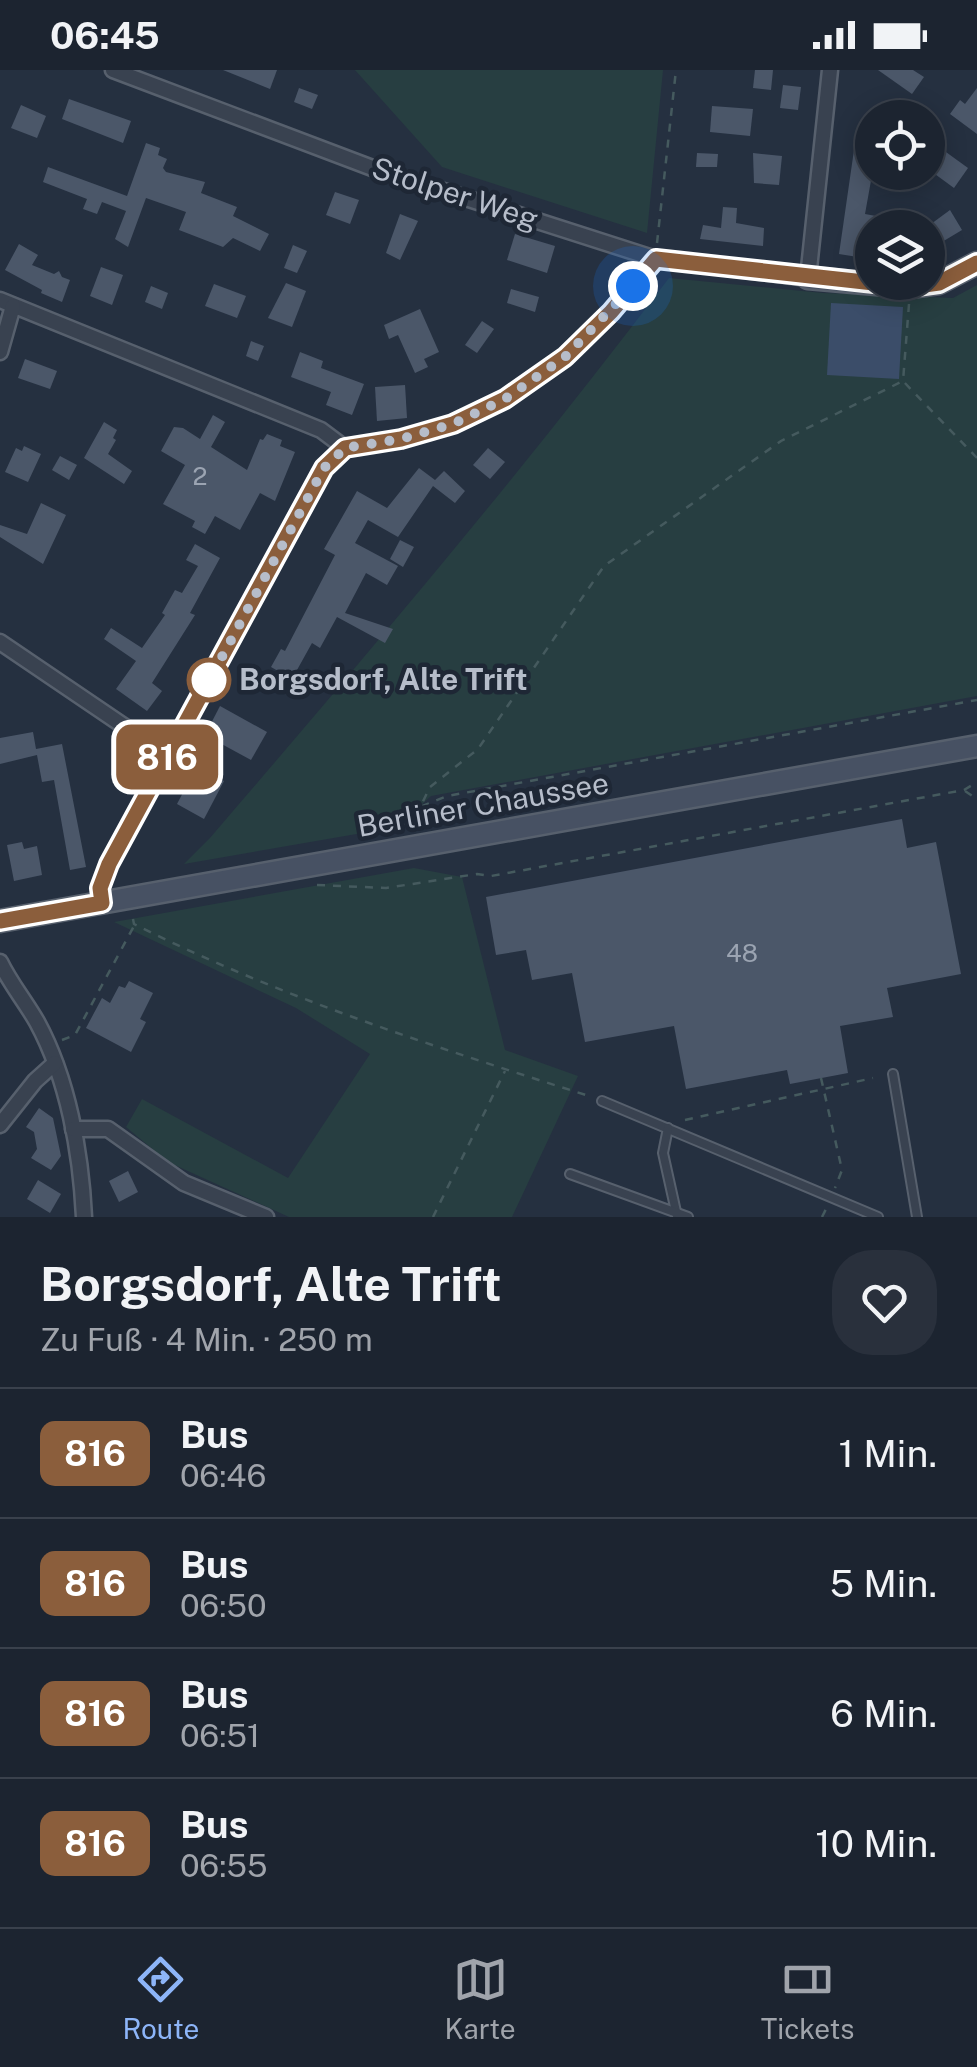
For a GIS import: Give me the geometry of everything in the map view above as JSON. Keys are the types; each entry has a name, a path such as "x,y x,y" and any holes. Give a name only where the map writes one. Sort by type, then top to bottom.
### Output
{"main road":[{"path":"945,280 977,263"},
{"path":"808,278 855,282"},
{"name":"Berliner Chaussee","path":"0,921 400,842 977,746"}],"street":[{"name":"Stolper Weg","path":"113,70 375,169 656,259 808,278"},
{"path":"808,278 830,70"},
{"path":"102,903 100,888 109,864 324,468 345,448 401,439 453,424 505,399 565,357 611,312 656,259"},
{"path":"0,352 6,303 321,430 345,448"},
{"path":"0,642 168,756"},
{"path":"0,962 38,1024 55,1063 73,1129 84,1217"},
{"path":"0,1126 35,1081 55,1063"},
{"path":"73,1129 108,1128 184,1183 258,1216"}],"lane":[{"path":"893,1074 917,1217"},
{"path":"602,1100 878,1217"},
{"path":"665,1127 663,1152 678,1215"},
{"path":"570,1174 688,1217"}],"path":[{"path":"656,259 676,70"},
{"path":"909,300 903,381 977,458"},
{"path":"400,842 430,787 478,748 604,566 781,440 903,381"},
{"path":"400,842 420,806 448,796 977,700"},
{"path":"304,885 386,888 477,874 491,876 964,790 977,782"},
{"path":"964,790 977,799"},
{"path":"47,1046 74,1035 134,924 132,913"},
{"path":"134,924 193,954 265,982 506,1070 602,1100"},
{"path":"434,1217 506,1070"},
{"path":"821,1078 842,1170 822,1217"},
{"path":"665,1127 874,1078"}],"green space":[{"path":"355,70 663,70 647,233 442,167"},
{"path":"669,278 855,294 855,300 945,300 977,285 977,696 431,796 397,827 184,864 444,562"},
{"path":"414,868 462,877 505,1050 578,1076 512,1217 289,1217 168,1162 126,1127 142,1099 288,1178 370,1054 296,1008 114,922"}],"water":[{"path":"831,303 903,307 899,379 827,375"}],"building":[{"path":"223,70 277,70 270,89"},
{"path":"755,70 773,70 771,90 753,88"},
{"path":"878,70 913,70 924,77 912,94"},
{"path":"783,85 801,87 798,110 780,108"},
{"path":"299,88 318,95 312,109 294,102"},
{"path":"977,88 977,134 950,114 960,100 965,104"},
{"path":"69,99 131,121 123,143 62,119"},
{"path":"21,105 46,116 37,138 11,128"},
{"path":"712,106 753,109 750,136 710,132"},
{"path":"146,143 160,148 158,155 167,159 163,168 166,172 205,182 201,193 237,207 233,216 269,234 260,251 233,238 223,247 179,230 186,212 146,198 128,247 115,239 126,211 102,202 97,214 83,209 87,199 43,182 48,167 127,196"},
{"path":"855,150 855,190 869,190 866,210 855,210 855,257 839,254"},
{"path":"945,151 968,168 954,188 945,181"},
{"path":"697,153 718,154 717,167 696,167"},
{"path":"753,153 782,156 779,185 754,183"},
{"path":"335,192 359,200 350,224 326,215"},
{"path":"723,207 737,208 736,223 764,228 763,246 700,239 703,225 721,228"},
{"path":"950,210 962,230 945,240 945,214"},
{"path":"400,214 418,221 400,260 386,253"},
{"path":"515,234 555,246 547,273 507,260"},
{"path":"19,244 38,255 32,265 54,274 59,271 70,280 62,302 5,270"},
{"path":"293,245 307,251 297,273 284,268"},
{"path":"101,267 123,275 112,305 90,296"},
{"path":"286,283 306,291 292,327 268,318"},
{"path":"214,284 246,296 237,318 205,306"},
{"path":"151,286 168,293 162,309 145,302"},
{"path":"511,289 539,297 535,312 507,303"},
{"path":"420,309 439,352 424,359 428,367 415,373 398,335 389,339 384,325"},
{"path":"482,321 494,329 477,353 465,345"},
{"path":"251,341 264,346 258,361 246,356"},
{"path":"300,352 323,361 321,368 364,384 352,415 326,405 331,392 291,377"},
{"path":"25,359 57,371 50,389 18,378"},
{"path":"405,385 407,418 377,421 375,387"},
{"path":"213,415 225,422 211,447 247,470 260,439 267,434 282,440 280,446 295,452 275,501 260,493 240,530 215,516 205,534 192,527 195,521 163,504 185,465 161,451 174,427 200,439"},
{"path":"104,422 117,430 108,454 132,471 124,484 84,458"},
{"path":"24,446 41,454 28,482 5,472 16,448 22,451"},
{"path":"488,448 505,462 490,479 473,465"},
{"path":"60,456 77,465 69,480 52,470"},
{"path":"419,468 435,480 444,471 465,491 455,503 433,486 398,537 368,520 355,543 398,566 387,585 366,573 345,613 393,629 385,643 337,617 320,648 312,643 292,679 271,667 281,649 285,651 335,555 324,549 357,491 387,508"},
{"path":"41,503 66,515 43,564 0,537 0,525 27,534"},
{"path":"400,540 414,547 403,567 390,559"},
{"path":"195,544 220,558 190,613 195,615 152,683 162,691 147,711 116,689 136,661 104,639 111,628 142,648 165,615 162,613 175,590 182,593 198,566 186,560"},
{"path":"220,706 267,732 251,760 205,735"},
{"path":"33,732 36,749 62,744 86,867 70,870 54,780 42,782 37,755 0,764 0,738"},
{"path":"197,766 224,781 204,819 177,804"},
{"path":"902,819 907,848 936,842 961,974 887,988 893,1017 840,1026 848,1073 790,1084 787,1070 686,1089 674,1026 585,1042 572,973 532,980 526,950 496,955 486,897"},
{"path":"22,842 24,849 37,846 42,875 14,881 7,845"},
{"path":"129,981 153,993 140,1019 146,1022 131,1052 86,1028 102,998 110,1003 119,986 125,988"},
{"path":"39,1108 53,1118 61,1156 51,1170 31,1158 37,1149 34,1132 26,1127"},
{"path":"128,1171 138,1192 119,1202 109,1181"},
{"path":"38,1180 61,1194 50,1213 27,1199"}],"bus line":[{"name":"816","path":"0,921 102,903 100,888 109,864 324,468 345,448 401,439 453,424 505,399 565,357 611,312 656,259 910,287 939,283 977,263"}],"place":[{"name":"Borgsdorf, Alte Trift","path":"209,680"}],"route":[{"path":"209,680 203,692 324,468 345,448 401,439 453,424 505,399 565,357 633,286"}]}
